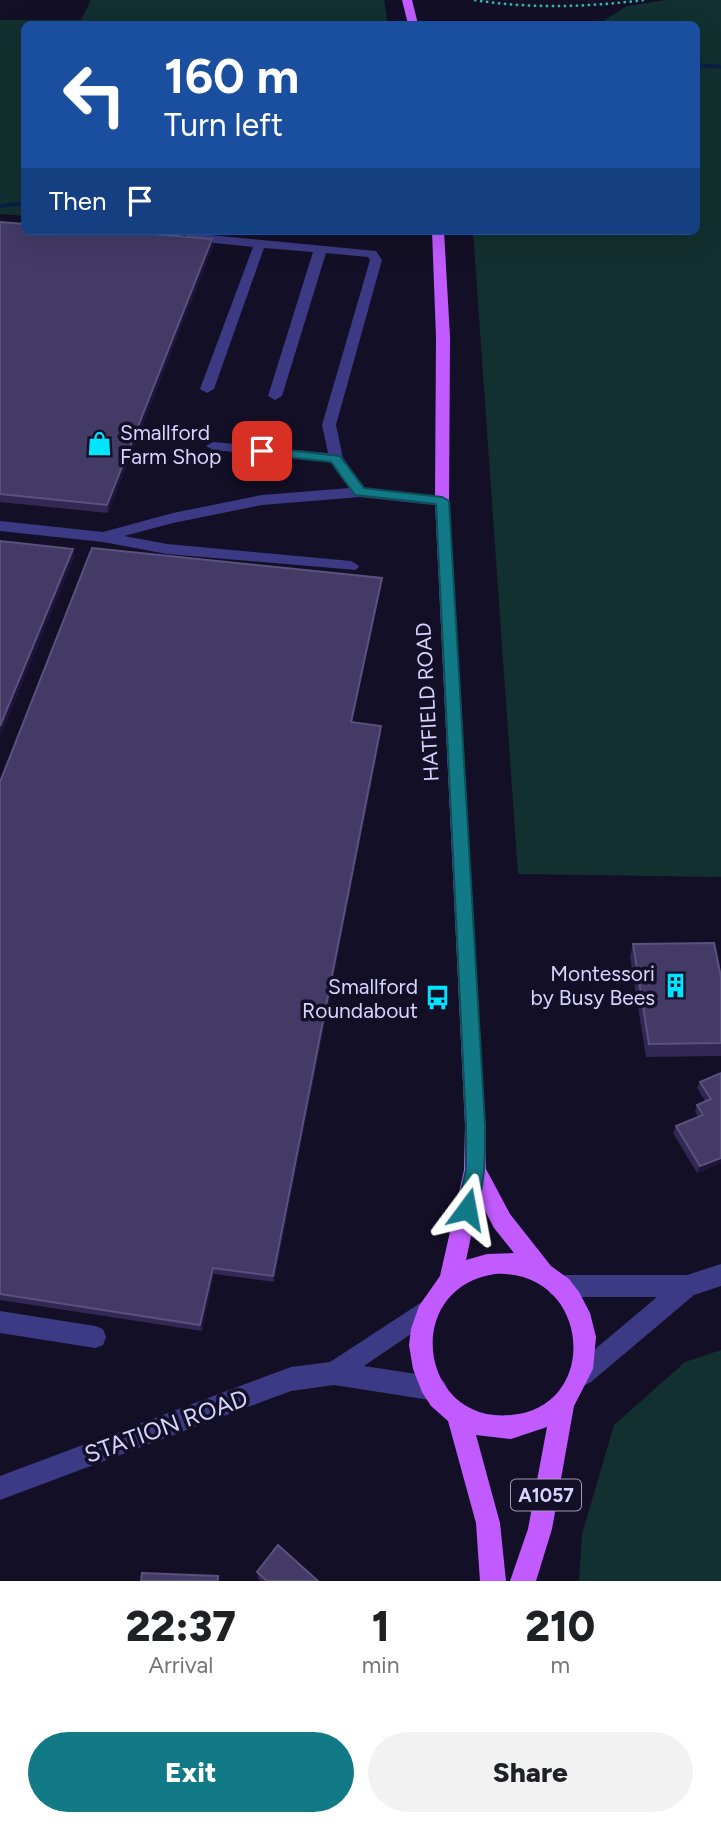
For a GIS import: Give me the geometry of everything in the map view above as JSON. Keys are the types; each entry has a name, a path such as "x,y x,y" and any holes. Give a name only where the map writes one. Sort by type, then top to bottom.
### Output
{"main road":[{"path":"407,0 412,21"},
{"name":"HATFIELD ROAD","path":"438,235 443,337 442,501 467,944 475,1170 450,1278"},
{"name":"HATFIELD ROAD","path":"475,1170 502,1222 552,1281"},
{"path":"497,1262 523,1265 552,1281 574,1304 583,1327 587,1351 583,1374 575,1392 563,1407 539,1422 511,1428 483,1424 457,1410 436,1389 424,1364 420,1337 425,1311 436,1293 450,1278 472,1266 497,1262"},
{"name":"A1057","path":"523,1581 540,1529 563,1407"},
{"name":"A1057","path":"457,1410 477,1473 488,1523 493,1581"}],"street":[{"path":"180,236 372,254 376,260 328,425 335,458 360,492"},
{"path":"207,389 260,243"},
{"path":"275,396 321,248"},
{"path":"213,446 335,458"},
{"path":"103,537 173,518 262,500 360,492 442,501"},
{"path":"0,526 103,537 167,550 351,566"},
{"path":"552,1281 687,1286 721,1275"},
{"path":"583,1374 687,1286"},
{"name":"STATION ROAD","path":"334,1373 425,1311"},
{"path":"0,1322 95,1336"},
{"name":"STATION ROAD","path":"0,1488 291,1379 334,1373 436,1389"}],"path":[{"path":"474,0 540,9 585,8 645,0"}],"green space":[{"path":"91,0 384,0 388,21 21,21 21,216 0,214 0,20 81,20"},
{"path":"666,0 721,0 721,877 518,874 473,235 700,235 700,21 603,21 627,6"},
{"path":"721,1350 721,1581 579,1581 582,1534 614,1425 685,1362"}],"building":[{"path":"0,222 21,224 21,235 164,235 212,239 107,505 0,494"},
{"path":"0,541 73,549 0,726"},
{"path":"92,548 382,578 351,722 381,726 273,1276 213,1268 200,1325 0,1294 0,782"},
{"name":"Montessori by Busy Bees","path":"714,943 721,977 721,1043 649,1044 633,944"},
{"path":"721,1073 721,1158 700,1166 676,1126 703,1115 697,1105 711,1099 700,1082"},
{"path":"278,1545 318,1581 267,1581 257,1572"},
{"path":"142,1573 218,1576 218,1581 141,1581"}],"waterway":[{"path":"700,65 721,67"},
{"path":"0,206 21,203"}],"place":[{"name":"Smallford Farm Shop","path":"100,444"},
{"name":"Montessori by Busy Bees","path":"675,985"},
{"name":"Smallford Roundabout","path":"438,998"}],"route":[{"path":"262,451 335,458 360,492 442,501 475,1125 475,1170 467,1209"}]}
